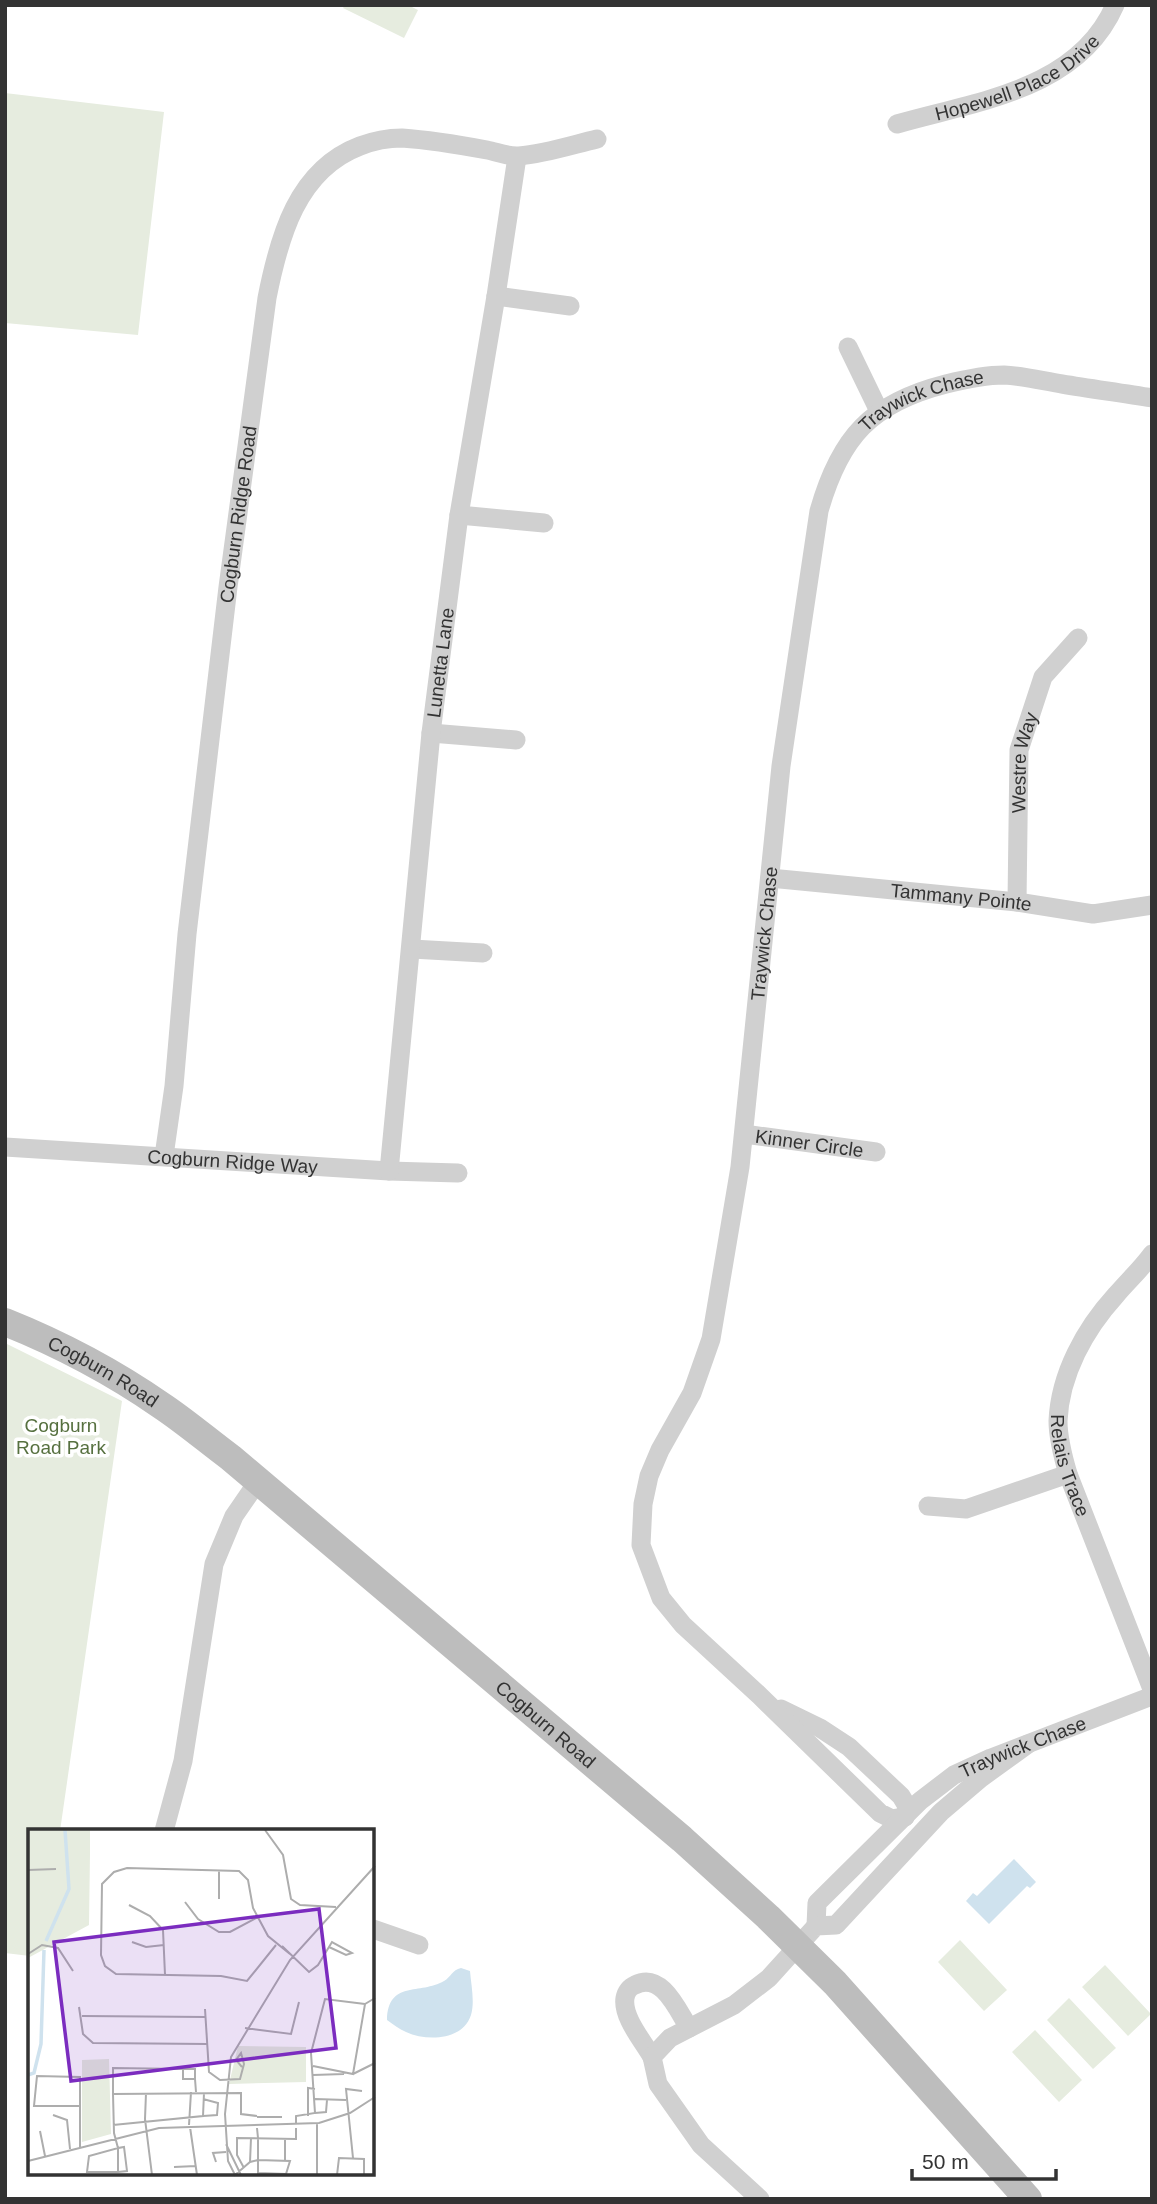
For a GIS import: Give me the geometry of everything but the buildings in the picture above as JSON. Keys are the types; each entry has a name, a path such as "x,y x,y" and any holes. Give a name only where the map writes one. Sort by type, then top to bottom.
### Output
{"street":[{"name":"Hopewell Place Drive","path":"897,124 1031,86 1066,66 1088,47 1106,25 1115,5"},
{"name":"Cogburn Ridge Road","path":"164,1156 174,1086 187,934 228,587 267,298 281,242 303,190 322,168 345,152 372,142 400,138 487,150 517,157 597,139"},
{"name":"Lunetta Lane","path":"388,1171 412,949 431,733 459,515 517,157"},
{"path":"496,296 570,306"},
{"path":"848,346 879,411"},
{"name":"Traywick Chase","path":"905,1817 892,1819 880,1814 759,1695 683,1625 661,1598 641,1545 643,1504 649,1476 660,1450 692,1393 711,1339 740,1167 781,766 819,511 828,479 841,453 858,430 879,411 904,397 975,377 1003,375 1032,378 1152,398"},
{"path":"459,515 544,523"},
{"name":"Westre Way","path":"1017,902 1019,750 1043,677 1078,638"},
{"path":"431,733 516,740"},
{"name":"Tammany Pointe","path":"770,878 1017,902 1093,914 1152,905"},
{"path":"412,949 484,953"},
{"name":"Kinner Circle","path":"744,1134 876,1152"},
{"name":"Cogburn Ridge Way","path":"5,1147 388,1171 458,1172"},
{"name":"Relais Trace","path":"1152,1254 1098,1317 1070,1367 1061,1394 1058,1422 1061,1451 1068,1474 1152,1689"},
{"name":"Cogburn Road","path":"5,1322 38,1335 102,1368 163,1406 258,1481 682,1839 799,1947 885,2038 1028,2199"},
{"path":"928,1506 966,1509 1068,1474"},
{"path":"165,1829 183,1761 214,1564 233,1516 258,1481"},
{"name":"Traywick Chase","path":"759,1695 849,1747 901,1796 907,1806 905,1817"},
{"name":"Traywick Chase","path":"816,1926 817,1903 940,1784 954,1775 1028,1744 1152,1696"},
{"path":"652,2057 670,2038 734,2005 769,1978 816,1926 836,1925 961,1794 1028,1744"},
{"name":"Traywick Chase","path":"905,1817 921,1833"},
{"path":"374,1929 419,1945"},
{"path":"689,2028 667,1993 658,1986 648,1982 630,1987 625,1997 627,2012 652,2057 659,2084 701,2145 760,2199"}],"green space":[{"path":"345,5 408,5 418,10 404,38 343,8"},
{"path":"5,93 164,112 138,335 5,323"},
{"name":"Cogburn Road Park","path":"5,1343 122,1401 60,1829 28,1829 28,1956 5,1953"},
{"path":"960,1940 1007,1990 984,2011 938,1962"},
{"path":"1105,1965 1151,2014 1128,2036 1082,1987"},
{"path":"1069,1998 1116,2048 1093,2069 1047,2020"},
{"path":"1035,2030 1082,2080 1059,2102 1012,2052"}],"water":[{"path":"1014,1859 1036,1882 1030,1888 1027,1886 989,1924 966,1901 973,1893 977,1896"},
{"path":"461,1968 470,1971 473,2004 471,2015 461,2030 444,2037 424,2037 406,2032 387,2020 389,2007 399,1994 435,1985"}]}
